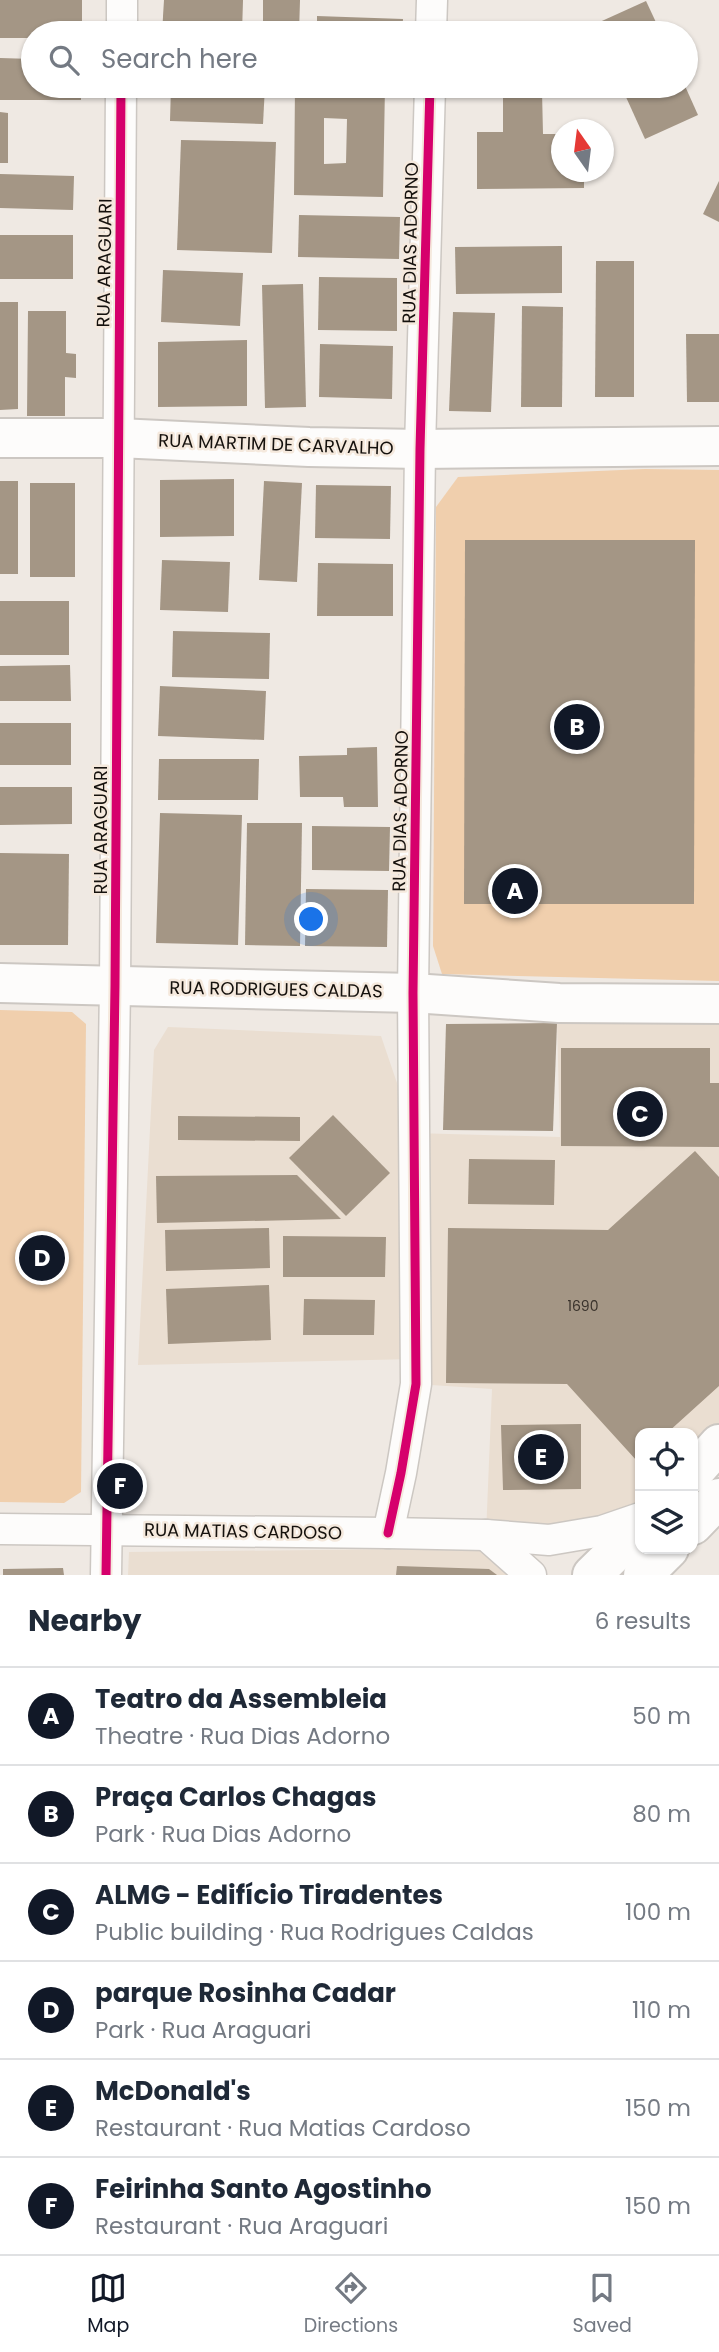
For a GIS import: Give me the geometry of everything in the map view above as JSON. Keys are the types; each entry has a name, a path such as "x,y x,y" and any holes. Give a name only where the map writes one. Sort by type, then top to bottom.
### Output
{"street":[{"path":"122,0 122,21"},
{"path":"431,21 432,0"},
{"name":"RUA ARAGUARI","path":"106,1575 115,986 121,98"},
{"name":"RUA DIAS ADORNO","path":"388,1533 416,1384 413,993 420,449 430,98"},
{"name":"RUA MARTIM DE CARVALHO","path":"0,438 118,438 420,449 719,446"},
{"name":"RUA RODRIGUES CALDAS","path":"0,983 413,993 559,1003 719,1004"},
{"path":"698,1467 719,1444"},
{"path":"698,1520 719,1498"},
{"name":"RUA MATIAS CARDOSO","path":"0,1529 388,1533 486,1535 549,1540 602,1531 635,1520"},
{"path":"592,1575 635,1533"},
{"path":"486,1535 531,1575"},
{"path":"643,1575 664,1554"}],"shaded area":[{"path":"645,469 719,470 719,981 442,974 433,946 436,507 458,477"},
{"path":"559,1003 719,1005 719,1446 698,1469 698,1428 635,1428 635,1521 551,1556 489,1536 531,1575 128,1575 129,1552 402,1549 486,1535 492,1389 416,1384 416,1359 138,1365 154,1050 168,1027 381,1036 414,1133 560,1137 557,1023"},
{"path":"0,1010 72,1012 86,1024 81,1492 64,1503 0,1502"}],"building":[{"path":"0,0 82,0 82,21 21,21 21,38 0,38"},
{"path":"164,0 243,0 242,21 163,21"},
{"path":"263,0 300,0 299,21 263,21"},
{"path":"646,1 655,21 602,21"},
{"path":"317,16 403,19 403,21 317,21"},
{"path":"0,58 21,59 21,98 81,98 81,100 0,100"},
{"path":"171,98 264,98 263,124 170,121"},
{"path":"295,98 385,98 383,197 294,195","holes":["324,118 347,119 346,163 324,164"]},
{"path":"503,98 542,98 543,134 551,134 551,182 584,182 584,188 477,189 477,132 503,132"},
{"path":"626,98 690,98 698,115 645,139"},
{"path":"0,112 8,113 8,163 0,163"},
{"path":"181,140 276,142 272,253 177,250"},
{"path":"0,174 74,176 73,210 0,208"},
{"path":"719,181 719,222 703,214"},
{"path":"299,215 400,217 399,259 298,257"},
{"path":"0,235 73,235 73,279 0,279"},
{"path":"562,246 562,293 456,294 455,247"},
{"path":"596,261 634,261 634,397 595,397"},
{"path":"163,270 243,273 240,326 161,322"},
{"path":"319,277 397,278 397,331 318,330"},
{"path":"303,284 306,407 265,408 262,285"},
{"path":"0,302 18,302 18,409 0,410"},
{"path":"522,306 563,307 562,407 521,407"},
{"path":"28,311 66,311 66,353 76,354 76,378 65,377 65,416 27,416"},
{"path":"453,312 495,313 491,412 449,411"},
{"path":"686,334 719,334 719,402 687,402"},
{"path":"247,340 247,406 158,407 158,342"},
{"path":"320,344 393,346 392,399 319,397"},
{"path":"234,479 234,536 160,537 160,480"},
{"path":"0,481 18,481 18,574 0,574"},
{"path":"264,481 302,483 297,582 259,580"},
{"path":"30,483 75,483 75,577 30,577"},
{"path":"316,485 391,486 390,539 315,538"},
{"path":"465,540 695,540 694,904 464,904"},
{"path":"162,560 230,562 228,612 160,610"},
{"path":"318,563 393,564 393,616 317,616"},
{"path":"0,601 69,601 69,655 0,655"},
{"path":"173,631 270,633 269,679 172,677"},
{"path":"70,665 71,701 0,701 0,666"},
{"path":"160,686 266,691 264,740 158,736"},
{"path":"0,723 71,723 71,765 0,765"},
{"path":"377,747 378,807 344,807 343,797 300,797 299,756 347,755 347,748"},
{"path":"159,759 259,759 258,800 158,800"},
{"path":"0,787 72,787 72,824 0,825"},
{"path":"160,813 242,815 238,945 156,943"},
{"path":"247,823 302,823 300,946 245,945"},
{"path":"312,826 390,827 389,871 312,870"},
{"path":"0,853 69,854 68,945 0,945"},
{"path":"306,889 388,890 387,947 305,946"},
{"path":"557,1023 553,1131 443,1130 446,1024"},
{"path":"561,1048 710,1048 710,1083 719,1083 719,1147 561,1146"},
{"path":"333,1115 390,1173 346,1216 289,1158"},
{"path":"178,1116 300,1117 300,1141 178,1140"},
{"path":"695,1151 719,1177 719,1386 673,1428 635,1428 635,1459 567,1384 446,1383 448,1228 608,1230"},
{"path":"469,1159 555,1160 554,1205 468,1204"},
{"path":"297,1175 341,1219 157,1223 156,1176"},
{"path":"269,1228 270,1268 166,1271 165,1230"},
{"path":"283,1236 386,1237 385,1277 283,1277"},
{"path":"269,1285 271,1340 168,1344 166,1289"},
{"path":"304,1299 375,1300 374,1335 303,1335"},
{"path":"581,1424 581,1489 503,1490 501,1425"},
{"path":"397,1566 489,1569 497,1575 396,1575"},
{"path":"63,1568 64,1575 3,1575 3,1569"}],"cycle path":[{"path":"106,1575 115,986 121,98"},
{"path":"388,1533 416,1384 413,993 420,449 430,98"}],"place":[{"name":"Praça Carlos Chagas","path":"577,727"},
{"name":"Teatro da Assembleia","path":"515,891"},
{"name":"ALMG - Edifício Tiradentes","path":"640,1114"},
{"name":"parque Rosinha Cadar","path":"42,1258"},
{"name":"McDonald's","path":"541,1457"},
{"name":"Feirinha Santo Agostinho","path":"120,1486"}]}
